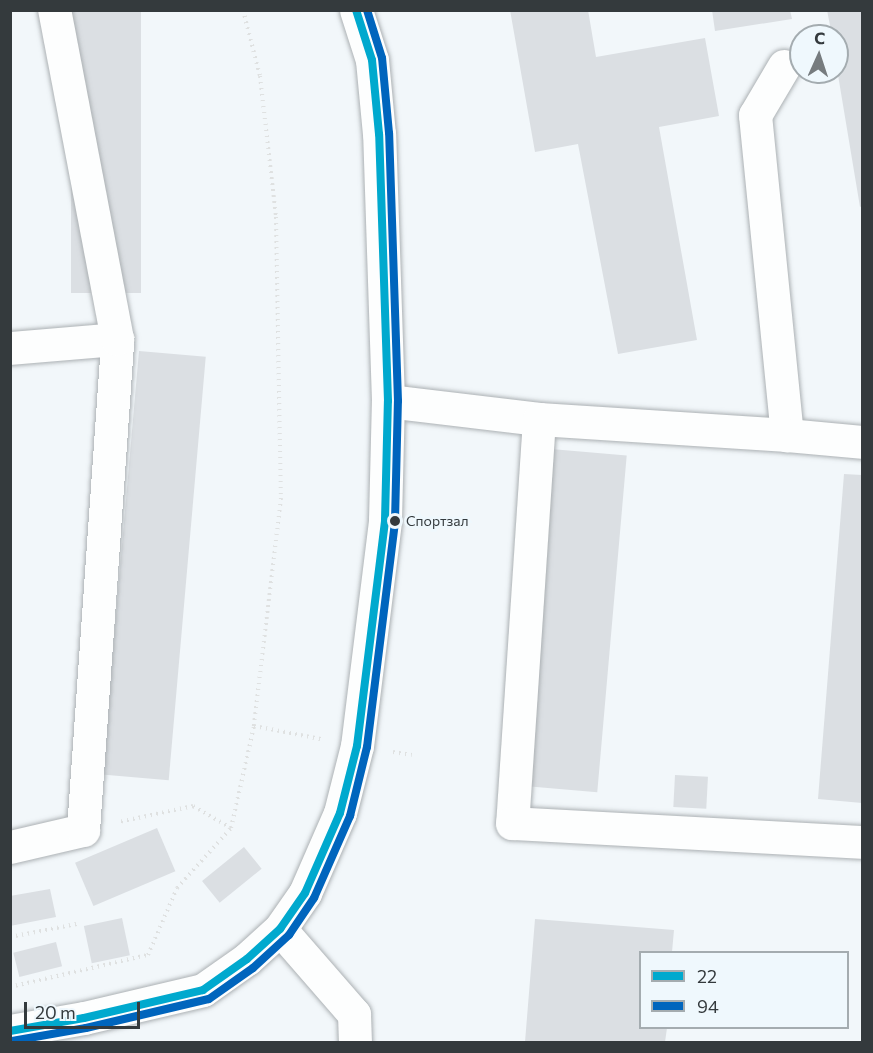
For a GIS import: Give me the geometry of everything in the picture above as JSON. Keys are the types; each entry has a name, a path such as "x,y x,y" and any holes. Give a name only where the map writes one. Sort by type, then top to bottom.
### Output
{"street":[{"path":"10,847 83,830 117,339 54,10"},
{"path":"10,1031 84,1018 203,990 247,959 280,929 305,892 340,813 357,746 385,520 388,401 379,134 372,60 356,10"},
{"path":"784,66 755,115 787,435"},
{"path":"10,348 117,339"},
{"path":"388,401 539,419 862,442"},
{"path":"539,419 512,823 862,842"},
{"path":"280,929 354,1014 355,1042"}],"path":[{"path":"10,987 148,955 177,888 231,828 254,726 281,498 276,217 260,76 243,10"},
{"path":"254,726 412,755"},
{"path":"83,830 193,806 231,828"},
{"path":"10,937 77,924"}],"building":[{"path":"71,10 141,10 141,293 71,293"},
{"path":"510,10 588,10 596,57 705,38 719,116 659,127 697,340 618,354 578,144 535,152"},
{"path":"712,10 790,10 792,19 715,31"},
{"path":"827,10 862,10 862,206 860,207 840,84 849,84 849,24 830,24"},
{"path":"139,351 206,357 169,780 102,774"},
{"path":"551,449 627,456 597,792 522,786"},
{"path":"844,474 862,475 862,803 818,799"},
{"path":"675,775 708,777 706,809 673,807"},
{"path":"157,828 175,871 93,906 75,863"},
{"path":"244,847 262,869 220,903 202,881"},
{"path":"50,889 56,917 10,926 10,896"},
{"path":"122,918 130,955 92,963 84,926"},
{"path":"535,919 674,930 672,951 639,951 639,1029 667,1029 665,1042 525,1042"},
{"path":"56,942 62,966 19,977 13,953"}],"transit line":[{"name":"22","path":"10,1031 84,1018 203,990 247,959 280,929 305,893 340,813 357,746 385,520 388,401 379,134 372,60 356,10"},
{"name":"94","path":"12,1041 86,1028 209,999 253,968 289,935 314,898 350,816 367,747 395,521 398,401 389,133 382,58 367,10"}],"place":[{"name":"Спортзал","path":"395,521"}]}
